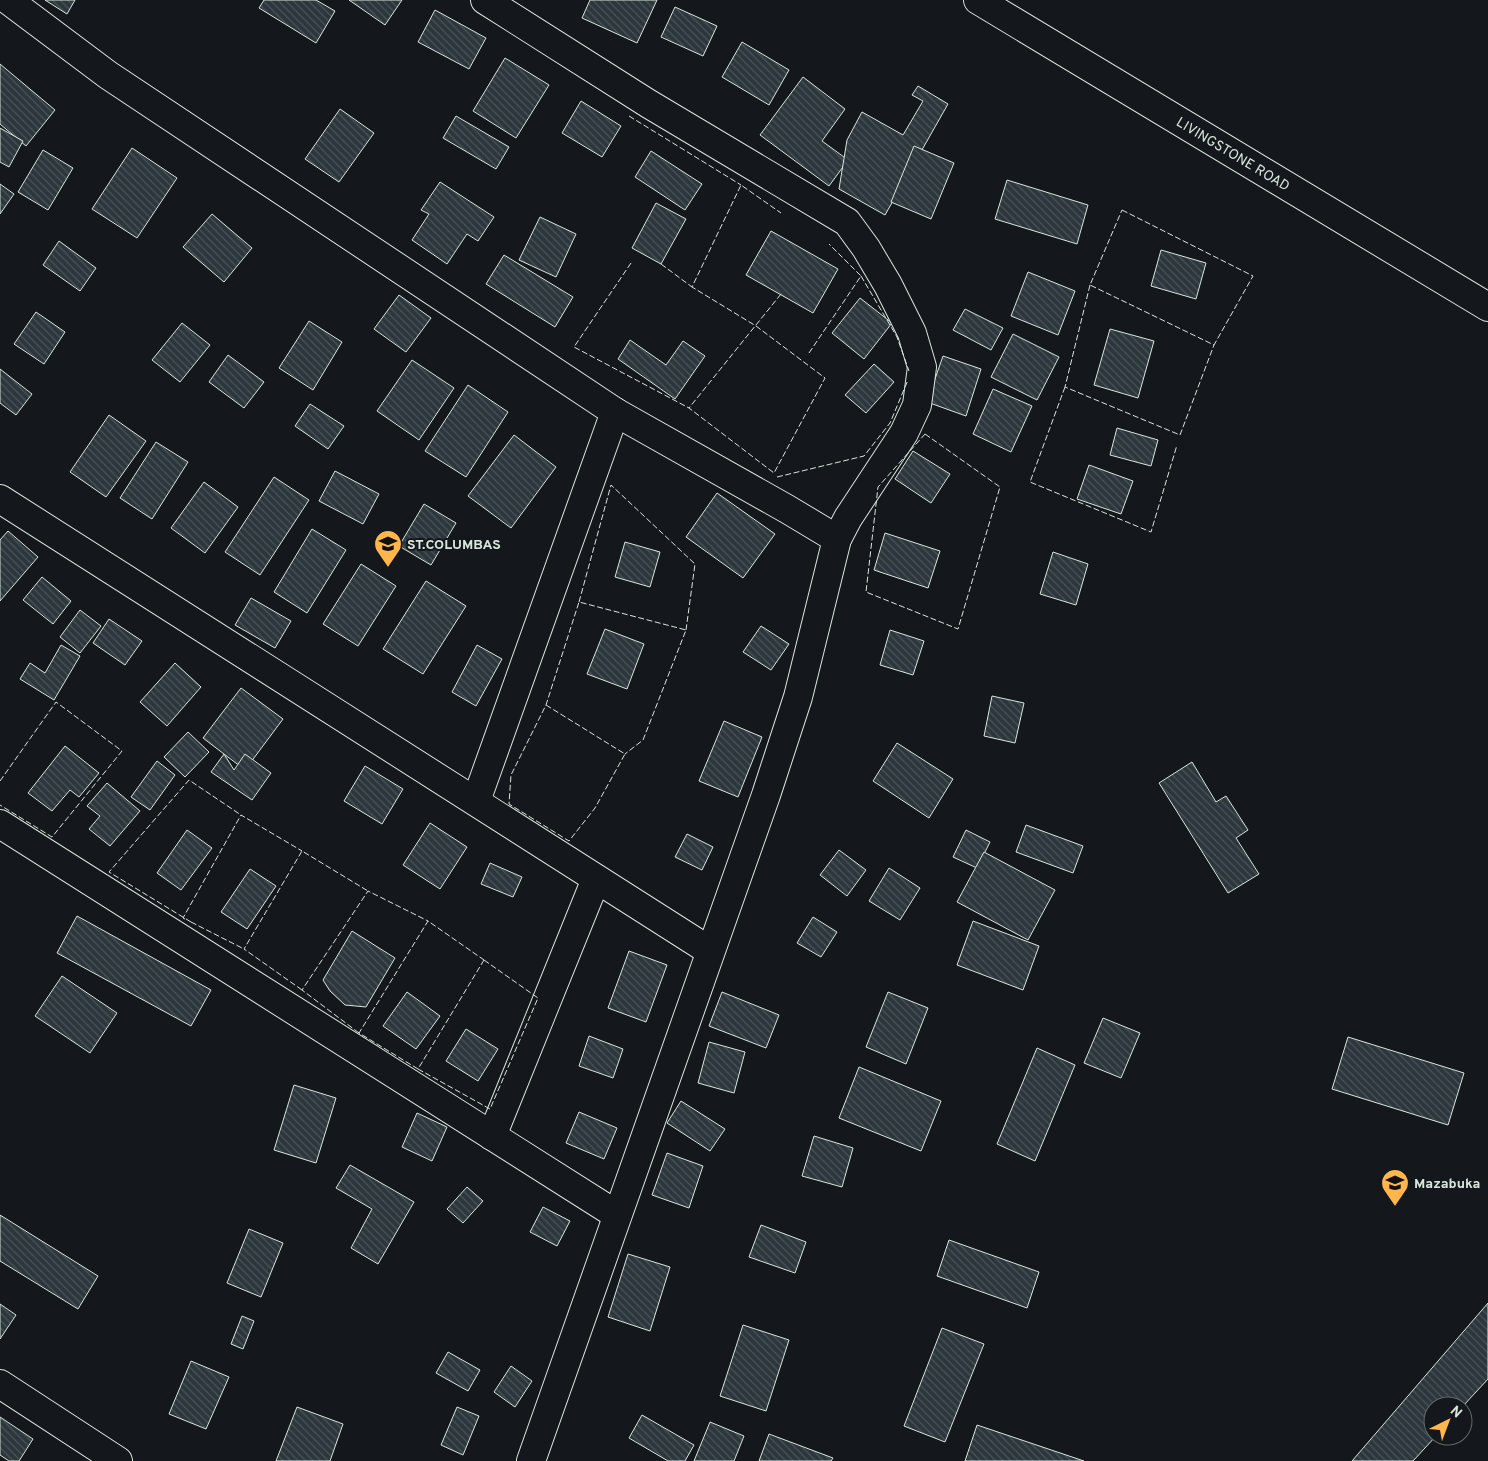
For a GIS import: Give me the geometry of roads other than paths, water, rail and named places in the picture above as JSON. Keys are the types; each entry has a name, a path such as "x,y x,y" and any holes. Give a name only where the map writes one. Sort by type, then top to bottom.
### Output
{"main road":[{"path":"0,13 8,0 116,80 616,412 837,539"},
{"path":"485,0 649,104 847,222 866,248 888,285 912,333 922,366 917,405 904,433 848,518 837,539 798,697 766,795 531,1461"},
{"name":"LIVINGSTONE ROAD","path":"978,0 1488,306"},
{"path":"476,801 616,412"},
{"path":"0,499 710,951"},
{"path":"0,824 617,1215"},
{"path":"492,1136 596,879"},
{"path":"0,1384 118,1461"}],"place":[{"name":"ST.COLUMBAS","path":"388,568"},
{"name":"Mazabuka","path":"1395,1207"}]}
